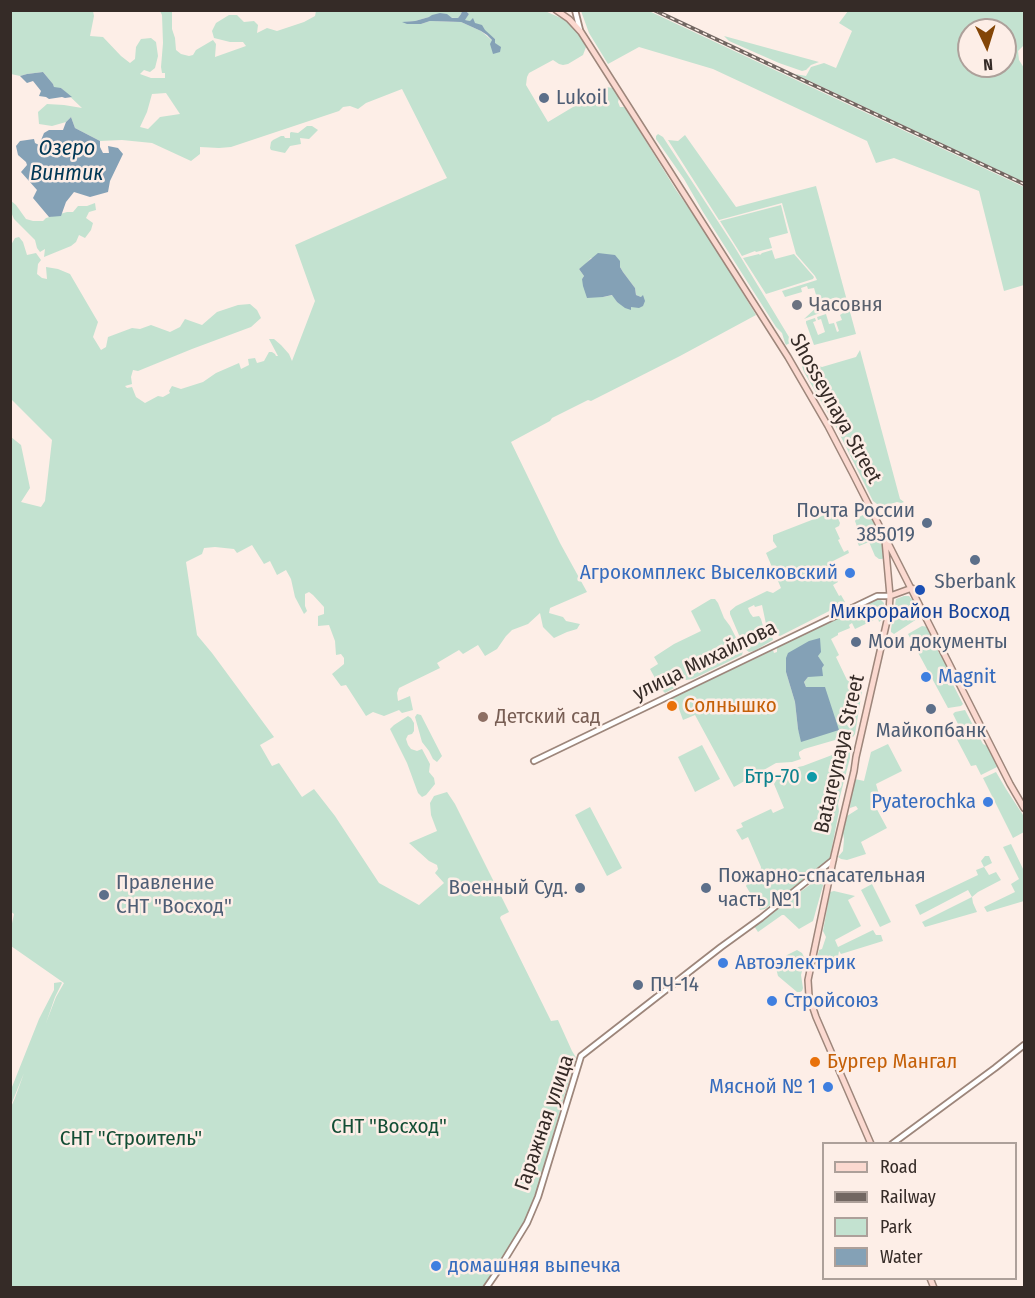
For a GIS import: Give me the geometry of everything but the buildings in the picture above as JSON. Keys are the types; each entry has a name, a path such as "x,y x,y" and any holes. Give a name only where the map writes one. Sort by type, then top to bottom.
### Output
{"main road":[{"path":"556,10 569,19 581,32"},
{"name":"Shosseynaya Street","path":"581,32 788,357 832,435 1024,808"},
{"name":"Batareynaya Street","path":"871,1142 816,1017 808,988 809,969 889,612 890,596 885,537"},
{"path":"890,596 912,588"}],"street":[{"name":"Shosseynaya Street","path":"575,10 581,32"},
{"name":"улица Михайлова","path":"534,761 877,596 890,596"},
{"name":"Гаражная улица","path":"486,1287 527,1223 538,1197 581,1056 833,860"},
{"path":"893,1142 1024,1045"}],"green space":[{"path":"11,11 93,11 90,36 103,37 130,63 135,59 136,47 141,39 151,38 156,42 158,56 155,68 150,72 144,70 140,74 151,78 165,78 161,67 163,43 160,11 172,11 172,29 176,50 181,54 193,55 196,50 213,40 216,44 215,57 246,46 243,42 214,38 212,31 216,23 229,15 237,15 244,22 254,21 258,25 257,33 267,28 277,31 304,22 315,16 316,11 462,11 458,18 429,17 405,22 421,24 430,21 461,22 481,31 495,43 495,39 484,30 464,20 469,14 466,11 545,11 572,26 586,47 583,55 568,64 559,64 553,60 529,73 526,85 548,122 606,87 613,88 619,98 620,107 626,109 756,315 591,401 588,400 552,418 511,442 560,543 587,592 550,608 549,613 563,617 566,621 580,624 577,629 554,638 543,627 540,613 528,624 512,630 497,649 485,656 478,645 463,654 459,650 437,663 440,668 399,688 398,701 410,696 413,710 402,713 399,710 384,716 373,712 366,716 346,685 341,686 332,674 344,664 344,658 341,654 336,655 335,641 329,625 318,626 318,616 324,614 324,607 309,592 305,594 307,611 304,614 295,597 291,579 286,570 277,575 270,561 264,564 252,545 237,553 234,549 204,548 202,554 186,562 197,635 274,737 260,745 272,766 279,763 302,797 314,789 335,816 379,883 419,905 444,883 435,873 438,869 437,865 409,843 437,831 431,815 430,803 434,796 447,792 509,912 500,918 551,1021 558,1020 577,1059 553,1135 555,1138 527,1223 486,1287 11,1287 11,1107 24,1073 11,1105 10,1092 39,1019 54,990 54,983 62,983 46,1023 64,983 11,946 14,914 10,911 11,437 21,445 30,488 21,502 41,507 45,501 52,440 11,399 11,245 15,238 19,237 27,255 36,253 41,260 37,274 42,278 47,279 46,267 70,274 98,322 93,337 101,350 106,347 108,337 132,328 140,329 151,325 170,332 180,327 185,319 202,325 217,312 238,305 250,304 257,310 261,318 251,327 138,371 133,370 132,384 125,386 132,387 136,397 145,403 170,393 172,386 181,389 203,382 216,373 239,363 241,369 249,365 248,359 255,358 257,363 264,361 269,352 278,356 269,339 274,339 281,345 292,361 315,301 295,245 447,178 402,89 366,103 358,109 350,106 343,107 339,111 231,147 200,147 200,154 191,161 152,143 122,140 100,141 75,128 71,117 66,122 52,126 39,124 38,112 47,104 82,108 61,88 54,88 43,72 20,76 11,74","holes":["166,93 180,114 160,117 148,129 140,127 152,94","591,258 620,261 620,267 635,288 636,295 641,297 631,307 617,302 613,295 603,297 582,279 584,276 579,269"]},
{"path":"581,11 649,11 1024,187 1024,285 1004,291 979,191 894,158 876,163 867,141 713,69 639,47 608,64 589,33"},
{"path":"848,11 1024,11 1024,45 1018,51 1019,60 1024,68 1024,182 795,74 806,76 811,67 824,63 836,68 852,31 839,23"},
{"path":"724,36 819,62 802,71 729,41"},
{"path":"307,126 318,130 309,139 300,138 301,144 290,146 285,153 271,150 273,140 281,136 290,138 291,132 298,133"},
{"path":"658,134 663,137 734,246 792,342 786,345 782,333 656,139"},
{"path":"685,135 736,207 816,186 856,334 814,345 806,321 815,318 816,321 813,322 818,335 825,332 821,319 818,320 817,317 826,314 829,324 834,323 837,332 839,331 836,322 842,320 840,315 843,313 840,302 836,302 834,298 823,301 825,311 804,319 819,305 814,288 808,289 807,286 801,288 802,292 785,297 782,291 817,280 796,254 782,203 719,220 668,140 678,141"},
{"path":"10,200 26,219 33,221 43,221 46,218 73,212 78,206 95,203 96,210 89,212 86,218 93,223 85,238 79,235 71,246 44,257 45,249 40,252 35,240 14,219"},
{"path":"781,205 788,233 769,238 772,248 742,256 720,221"},
{"path":"772,250 775,259 794,254 814,277 813,279 766,294 743,258"},
{"path":"860,350 900,499 904,502 901,503 883,506 873,501 802,366 804,361 822,367 856,357"},
{"path":"833,507 840,523 835,528 840,539 838,540 844,552 848,550 849,553 831,562 835,572 833,574 838,582 833,585 845,602 780,636 773,633 766,624 762,605 748,608 753,617 759,616 773,640 749,652 745,649 730,611 767,591 773,593 781,588 766,553 777,547 773,541 773,535 822,516"},
{"path":"865,514 871,516 882,543 884,558 882,559 875,556 869,542 859,546 857,541 861,538 855,521"},
{"path":"909,596 920,613 917,619 894,634 891,629 896,599"},
{"path":"715,599 718,603 743,651 742,655 693,679 680,679 677,675 678,686 665,693 650,669 658,664 654,657 701,631 691,611"},
{"path":"878,599 884,603 883,619 879,622 878,618 855,629 852,623 849,625 850,628 831,639 839,655 836,657 847,680 862,691 855,734 848,739 842,738 804,749 799,752 801,759 776,763 734,787 695,715 683,720 672,698 773,650 774,653 777,652 777,647","holes":["818,656 823,665 804,682 806,687 802,742 795,702 786,672"]},
{"path":"922,626 928,627 939,653 943,654 951,670 948,675 963,704 961,706 948,708 908,634"},
{"path":"965,710 983,744 989,747 998,765 981,775 976,765 971,766 951,728 958,724 953,714"},
{"path":"417,714 421,715 442,756 437,762 422,742 415,717"},
{"path":"408,716 414,723 414,731 406,739 408,745 417,751 422,749 430,764 429,772 434,778 435,784 422,797 418,793 407,763 390,729"},
{"path":"888,744 902,771 876,784 880,798 873,802 887,828 861,842 866,854 847,860 841,859 838,857 843,851 843,833 847,816 858,809 856,806 850,808 855,779 864,781 871,752"},
{"path":"702,745 720,779 695,792 678,757"},
{"path":"848,749 850,758 838,804 839,811 828,861 765,909 760,910 746,886 748,882 760,875 761,867 748,837 742,840 736,830 743,827 741,823 771,809 773,813 784,808 774,784 777,779 775,775"},
{"path":"996,772 1024,815 1024,832 1013,838 983,778"},
{"path":"590,807 622,868 607,876 575,815"},
{"path":"1011,844 1024,871 1024,901 987,912 984,907 1015,892 1011,884 1019,879 1003,847"},
{"path":"985,856 989,856 992,863 984,867 981,861"},
{"path":"984,867 989,875 996,872 1001,880 972,897 968,890 920,915 915,905 978,875 976,870"},
{"path":"819,878 824,882 813,921 799,929 782,915 758,932 754,926"},
{"path":"872,884 891,922 880,927 861,890"},
{"path":"830,892 855,896 848,900 861,926 835,940 838,947 873,930 876,935 881,935 883,941 841,954 839,951 838,957 819,961 817,958 819,950 822,949 826,937 823,931"},
{"path":"972,897 977,912 925,927 922,922"},
{"path":"797,950 805,959 801,975 803,988 800,992 778,976 776,968 787,955"}],"water":[{"path":"462,11 469,14 465,20 470,21 473,18 475,23 482,25 495,39 495,43 501,47 500,52 493,54 490,44 492,40 487,35 461,22 430,21 421,24 407,24 402,22 415,21 440,13 458,18"},
{"path":"43,72 54,87 61,88 72,97 49,99 39,96 41,91 33,81 27,83 20,76"},
{"name":"Озеро Винтик","path":"71,117 75,128 100,141 103,153 109,153 108,146 118,148 123,154 110,181 108,192 90,197 74,192 66,202 61,216 49,217 33,198 37,190 21,172 27,165 18,155 16,146 20,141 34,139 39,145 44,133 49,130 63,130"},
{"path":"598,253 615,255 620,261 623,272 635,288 636,295 641,297 643,295 645,301 643,306 631,307 631,310 625,308 612,295 587,298 582,279 584,276 579,269"},
{"path":"820,638 821,652 818,656 824,665 823,676 808,677 804,682 806,687 825,687 839,730 801,742 795,702 786,672 786,658 788,653 809,641"}],"railway":[{"path":"654,10 1024,184"}],"place":[{"name":"Lukoil","path":"544,98"},
{"name":"Часовня","path":"797,305"},
{"name":"Почта России 385019","path":"927,523"},
{"name":"Sberbank","path":"975,560"},
{"name":"Агрокомплекс Выселковский","path":"850,573"},
{"name":"Микрорайон Восход","path":"920,590"},
{"name":"Мои документы","path":"856,642"},
{"name":"Magnit","path":"926,677"},
{"name":"Солнышко","path":"672,706"},
{"name":"Майкопбанк","path":"931,709"},
{"name":"Детский сад","path":"483,717"},
{"name":"Бтр-70","path":"812,777"},
{"name":"Pyaterochka","path":"988,802"},
{"name":"Военный Суд.","path":"580,888"},
{"name":"Пожарно-спасательная часть №1","path":"706,888"},
{"name":"Правление СНТ \"Восход\"","path":"104,895"},
{"name":"Автоэлектрик","path":"723,963"},
{"name":"ПЧ-14","path":"638,985"},
{"name":"Стройсоюз","path":"772,1001"},
{"name":"Бургер Мангал","path":"815,1062"},
{"name":"Мясной № 1","path":"828,1087"},
{"name":"домашняя выпечка","path":"436,1266"}],"park label":[{"name":"СНТ \"Восход\"","path":"389,1127"},
{"name":"СНТ \"Строитель\"","path":"131,1139"}]}
